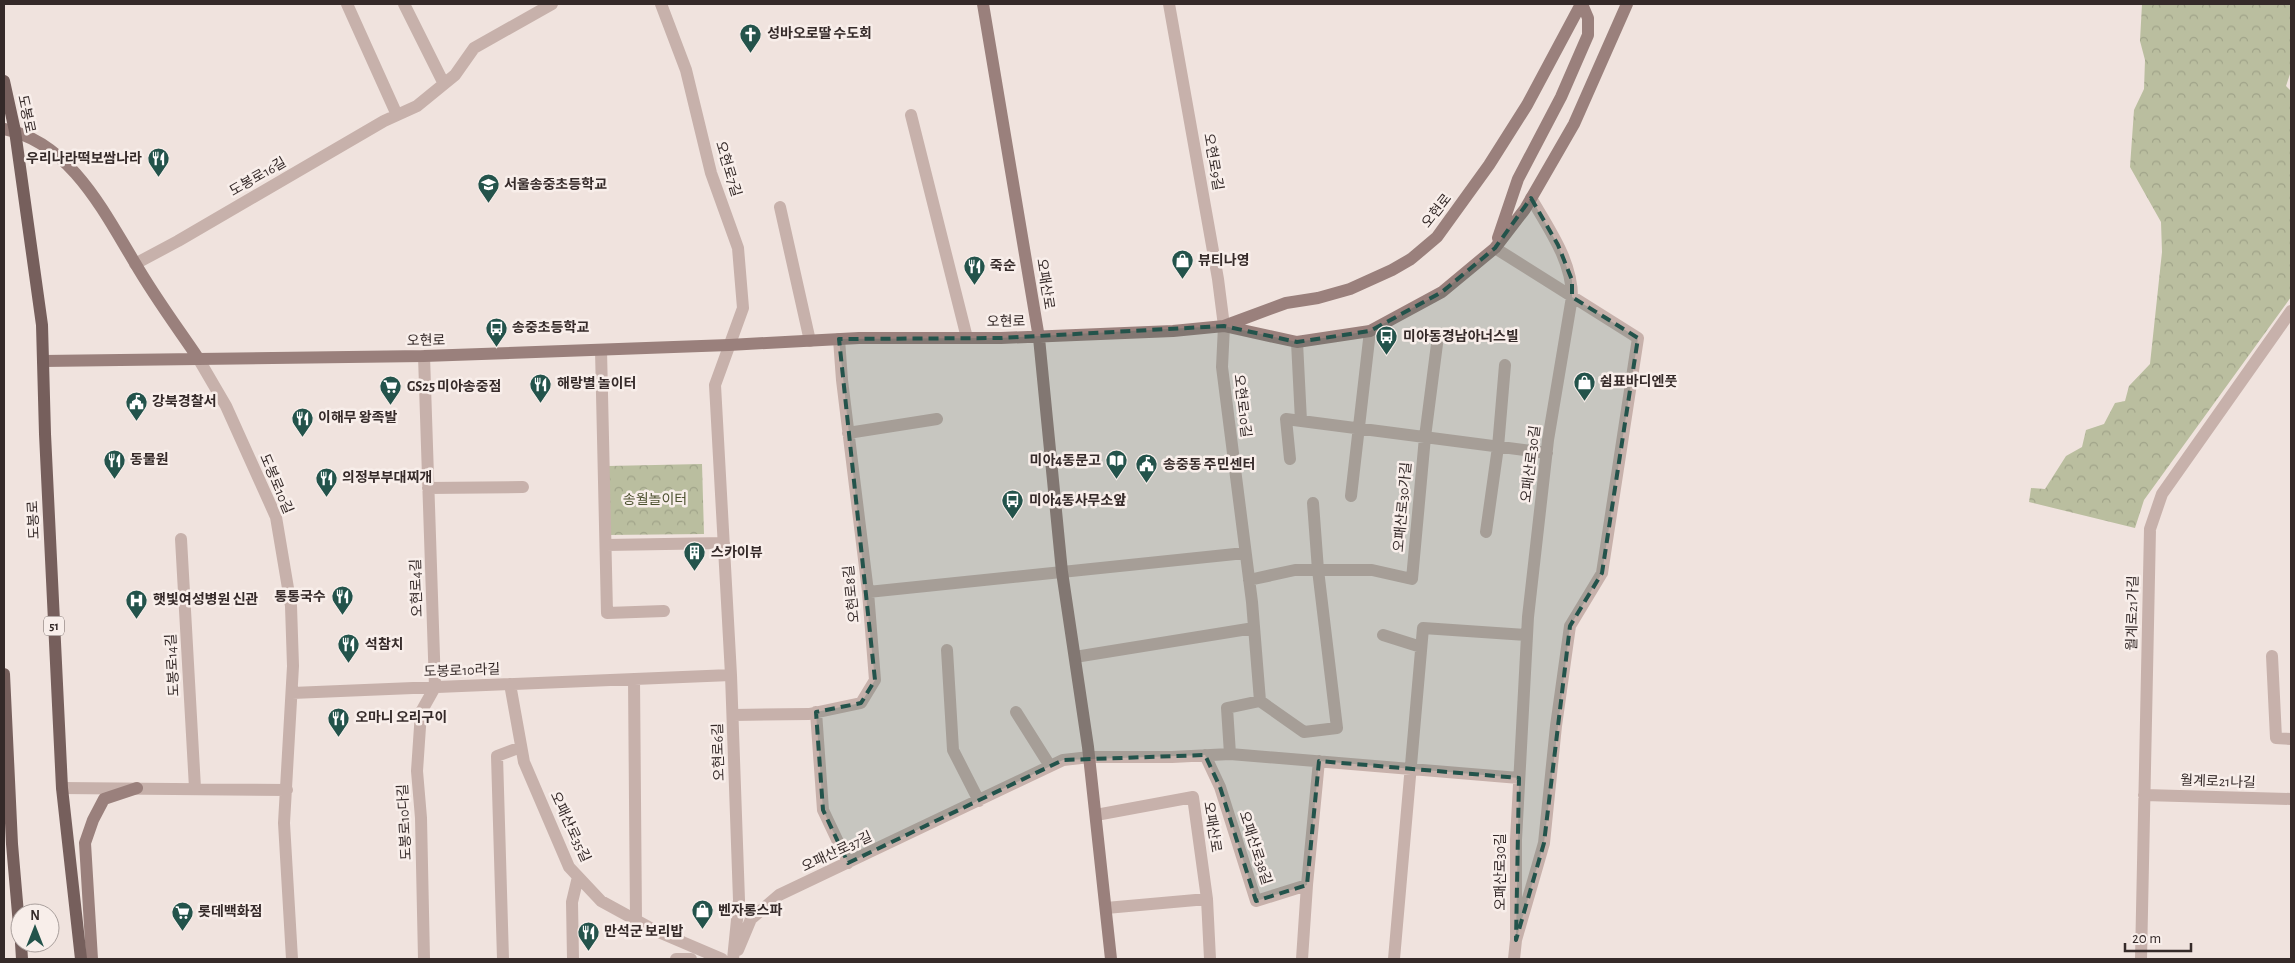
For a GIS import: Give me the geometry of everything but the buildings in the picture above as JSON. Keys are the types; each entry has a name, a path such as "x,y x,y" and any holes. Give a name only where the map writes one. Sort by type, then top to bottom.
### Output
{"main road":[{"name":"도봉로","path":"4,81 9,130 38,295 43,361 62,788 81,959"},
{"path":"4,674 12,844 17,903"}],"street":[{"path":"347,4 396,115"},
{"path":"404,4 444,84"},
{"name":"도봉로16길","path":"135,264 396,115 417,106 454,75 474,48 552,4"},
{"name":"오현로7길","path":"661,4 686,70 711,173 738,248 743,308 728,345"},
{"name":"오패산로","path":"983,4 1039,337 1062,572 1090,757 1111,959"},
{"name":"오현로9길","path":"1169,4 1218,279 1224,326"},
{"path":"1516,940 1544,843 1556,726 1570,626 1602,573 1638,338 1494,248 1518,179 1561,97 1588,35 1588,18 1581,4"},
{"name":"오현로","path":"43,361 424,356 839,339 1039,337 1173,331 1224,326 1286,303 1318,298 1350,289 1392,270 1411,258 1437,237 1489,165 1527,105 1581,4"},
{"name":"오현로","path":"1224,326 1297,342 1370,332 1442,292 1494,248 1531,198 1574,124 1627,4"},
{"name":"오현로","path":"911,115 967,338"},
{"name":"도봉로10길","path":"9,130 30,138 54,154 76,173 94,194 116,228 135,264 198,358 226,406 276,517 291,606 292,694 284,823 292,959"},
{"name":"오패산로30길","path":"1514,959 1516,940 1516,840 1527,635 1547,453 1572,297 1572,280 1558,245 1531,198"},
{"path":"780,207 810,341"},
{"name":"월계로21가길","path":"2141,959 2150,529 2162,494 2291,311"},
{"name":"오현로10길","path":"1224,326 1222,366 1246,553 1260,701"},
{"path":"1351,496 1370,332"},
{"name":"오현로8길","path":"733,715 816,712 862,703 875,680 868,592 848,432 839,339"},
{"path":"1297,342 1301,420"},
{"name":"오패산로30가길","path":"1318,570 1372,570 1412,578 1425,437 1437,344"},
{"name":"오현로6길","path":"728,345 715,386 733,715 739,900 734,959"},
{"path":"601,350 607,613 664,611"},
{"name":"오현로4길","path":"424,356 435,687"},
{"path":"1486,532 1498,447 1505,365"},
{"path":"848,432 937,419"},
{"path":"1290,459 1286,419 1547,453"},
{"path":"428,488 523,486"},
{"path":"1230,754 1228,708 1260,701 1304,732 1337,728 1312,503"},
{"name":"도봉로14길","path":"181,540 195,788"},
{"path":"606,545 724,543"},
{"path":"868,592 1246,553"},
{"path":"1249,580 1295,570 1318,570"},
{"path":"1075,657 1254,628"},
{"path":"1394,959 1423,628 1527,635"},
{"path":"1383,635 1421,647"},
{"path":"947,650 953,750 979,801"},
{"path":"2272,656 2276,738 2291,739"},
{"name":"도봉로10라길","path":"292,694 731,675"},
{"path":"634,679 636,921"},
{"name":"오패산로35길","path":"510,684 524,762 569,867 600,901 636,921 722,959"},
{"name":"도봉로10다길","path":"424,959 422,818 417,771 422,712 435,687"},
{"path":"816,712 823,810 848,863"},
{"path":"1016,712 1050,766"},
{"path":"503,959 497,756 521,747"},
{"path":"1090,757 1230,754 1519,778"},
{"name":"오패산로38길","path":"1205,756 1220,787 1256,901 1307,885"},
{"name":"오패산로37길","path":"734,959 751,919 779,895 1063,760 1090,757"},
{"path":"1302,959 1319,761"},
{"path":"62,788 287,790"},
{"path":"92,959 85,843 93,820 104,799 137,788"},
{"name":"월계로21나길","path":"2144,795 2291,799"},
{"name":"오패산로","path":"1096,815 1193,798 1207,899 1210,959"},
{"path":"573,959 572,902 578,877"},
{"path":"1106,908 1207,899"},
{"path":"676,959 690,959"}],"highlighted area":[{"path":"1531,198 1558,245 1572,280 1572,297 1638,338 1602,573 1570,626 1544,843 1516,940 1519,778 1319,761 1307,885 1256,901 1220,787 1205,755 1063,760 848,863 823,810 816,712 861,703 875,680 839,339 1001,338 1224,326 1297,342 1370,331 1442,292 1495,248"}],"green space":[{"path":"2142,4 2291,4 2291,71 2286,86 2291,91 2291,297 2144,500 2135,528 2029,502 2031,488 2045,489 2066,456 2082,447 2086,430 2104,424 2115,403 2125,401 2129,386 2150,364 2162,252 2161,222 2130,167 2134,110 2144,89 2145,60 2140,41"},
{"name":"송월놀이터","path":"702,464 704,534 607,535 608,466"}],"place":[{"name":"성바오로딸 수도회","path":"751,53"},
{"name":"우리나라떡보쌈나라","path":"158,178"},
{"name":"서울송중초등학교","path":"488,204"},
{"name":"뷰티나영","path":"1182,280"},
{"name":"죽순","path":"974,285"},
{"name":"송중초등학교","path":"496,347"},
{"name":"미아동경남아너스빌","path":"1387,356"},
{"name":"쉼표바디엔풋","path":"1584,401"},
{"name":"해랑별 놀이터","path":"541,403"},
{"name":"GS25 미아송중점","path":"391,406"},
{"name":"강북경찰서","path":"136,421"},
{"name":"이해무 왕족발","path":"302,437"},
{"name":"동물원","path":"114,479"},
{"name":"미아4동문고","path":"1117,480"},
{"name":"송중동 주민센터","path":"1147,484"},
{"name":"의정부부대찌개","path":"326,497"},
{"name":"미아4동사무소앞","path":"1013,520"},
{"name":"스카이뷰","path":"695,572"},
{"name":"통통국수","path":"342,616"},
{"name":"햇빛여성병원 신관","path":"137,619"},
{"name":"석참치","path":"349,664"},
{"name":"오마니 오리구이","path":"339,737"},
{"name":"벤자롱스파","path":"702,930"},
{"name":"롯데백화점","path":"182,931"},
{"name":"만석군 보리밥","path":"588,951"}]}
